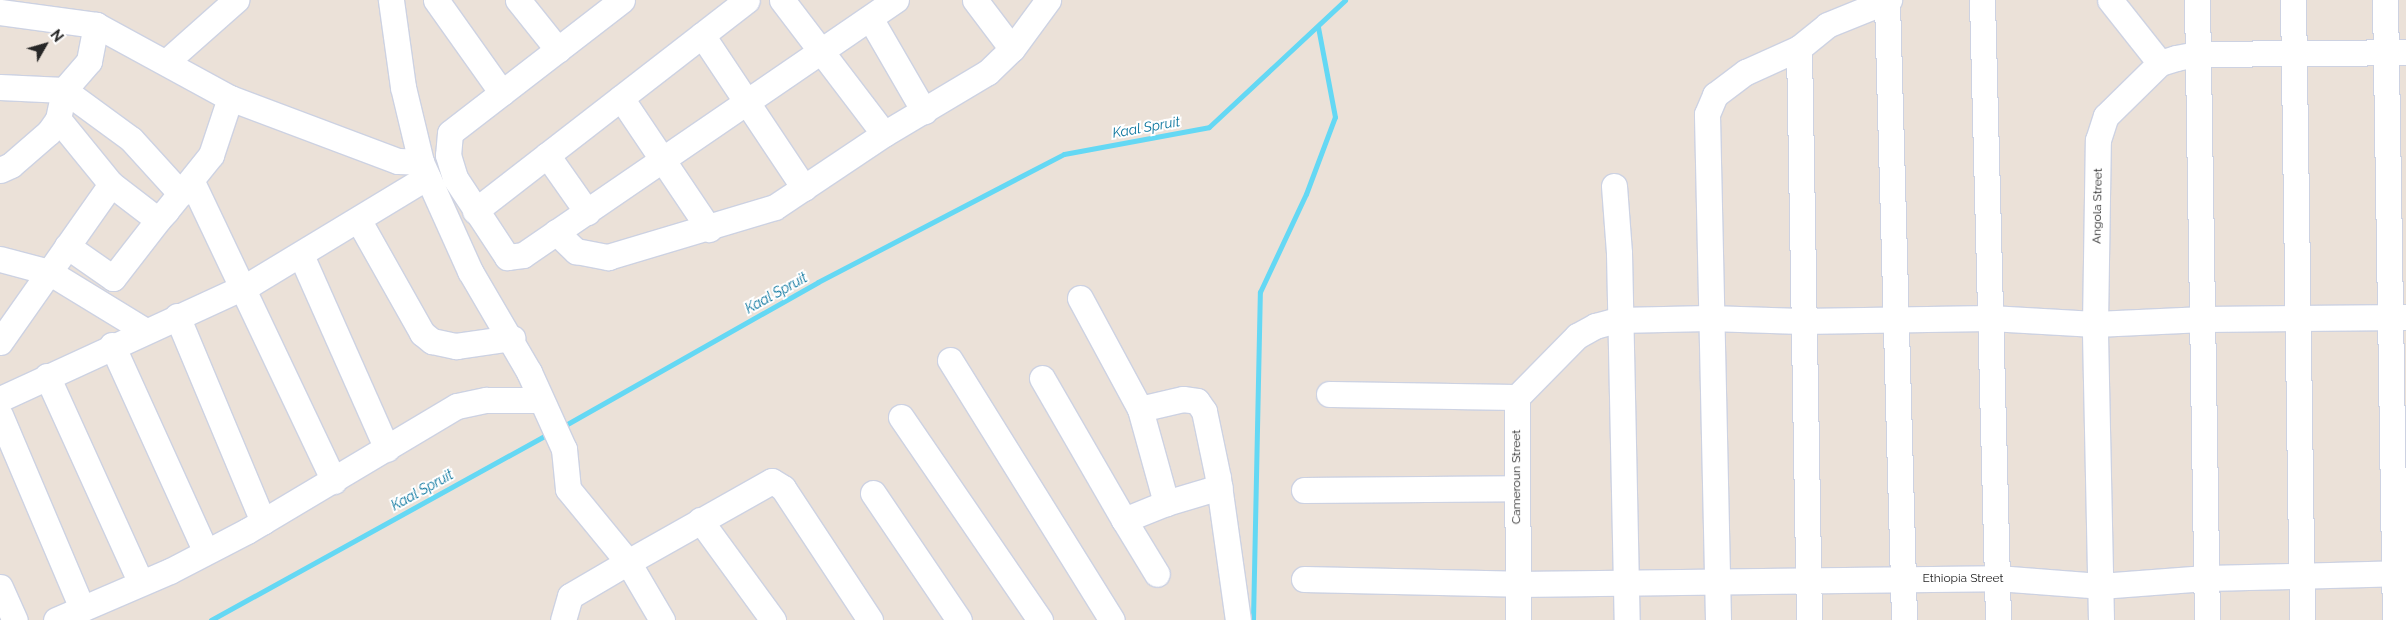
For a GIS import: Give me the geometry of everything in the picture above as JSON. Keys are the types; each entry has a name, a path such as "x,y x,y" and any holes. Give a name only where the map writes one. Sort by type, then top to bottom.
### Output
{"street":[{"path":"166,62 236,0"},
{"path":"391,0 403,87 424,170 470,270 512,338 542,407 564,450 568,489 628,562 662,620"},
{"path":"436,0 502,93"},
{"path":"518,0 558,50"},
{"path":"475,211 747,0"},
{"path":"782,0 884,134"},
{"path":"975,0 1012,49"},
{"path":"556,232 576,251 608,257 709,229 775,207 884,134 924,112 988,72 1012,49 1048,0"},
{"path":"1982,0 1998,620"},
{"path":"2110,0 2160,64"},
{"path":"2197,0 2196,54 2204,319 2207,620"},
{"path":"2293,0 2302,620"},
{"path":"2384,0 2396,53 2400,573 2395,620"},
{"path":"1718,620 1709,318 1710,105 1722,88 1746,72 1799,48 1827,25 1888,1 1898,320 1904,620"},
{"path":"611,3 558,50 448,138 451,171 504,255 511,259 523,255 587,212 884,6 924,112"},
{"path":"0,12 96,25 230,98 424,170"},
{"path":"0,170 38,143 58,119 64,90 88,61 96,25"},
{"path":"702,36 804,188"},
{"path":"1799,48 1801,321 1809,620"},
{"name":"Angola Street","path":"2101,620 2095,324 2101,126 2106,116 2160,64 2196,54 2396,53"},
{"path":"0,87 64,90 131,139 187,188 242,287 334,481"},
{"path":"68,246 113,278 158,220 187,188 210,155 230,98"},
{"path":"621,98 709,229"},
{"path":"58,119 111,184 158,220"},
{"path":"548,155 587,212"},
{"path":"0,398 144,330 242,287 359,221 424,170"},
{"path":"0,342 111,184"},
{"path":"1614,186 1627,620"},
{"path":"359,221 415,324 427,337 456,346 512,338"},
{"path":"301,255 387,449"},
{"path":"0,259 49,272 144,330"},
{"path":"1080,298 1140,408 1166,503"},
{"path":"177,316 264,522"},
{"path":"1329,394 1517,397 1559,352 1595,326 1618,320 1709,318 1801,321 1990,318 2095,324 2204,319 2398,318"},
{"path":"112,345 206,552"},
{"path":"950,360 1112,620"},
{"path":"47,376 140,583"},
{"path":"1042,378 1124,520 1158,574"},
{"name":"Cameroun Street","path":"1517,397 1518,620"},
{"path":"1140,408 1175,399 1197,401 1209,428 1220,487 1238,620"},
{"path":"56,620 206,552 264,522 468,402 542,407"},
{"path":"0,415 82,608"},
{"path":"900,417 1040,620"},
{"path":"563,620 570,596 768,482 776,481 870,620"},
{"path":"1124,520 1166,503 1220,487"},
{"path":"1304,490 1517,488"},
{"path":"873,493 959,620"},
{"path":"700,520 773,620"},
{"name":"Ethiopia Street","path":"1304,579 1518,584 1717,580 1808,582 1997,578 2100,586 2206,578 2400,573"},
{"path":"0,587 15,620"}],"waterway":[{"name":"Kaal Spruit","path":"562,427 818,282 1064,154 1209,127 1345,0"},
{"path":"1253,620 1260,292 1306,194 1335,117 1318,27"},
{"name":"Kaal Spruit","path":"211,620 550,433"}]}
